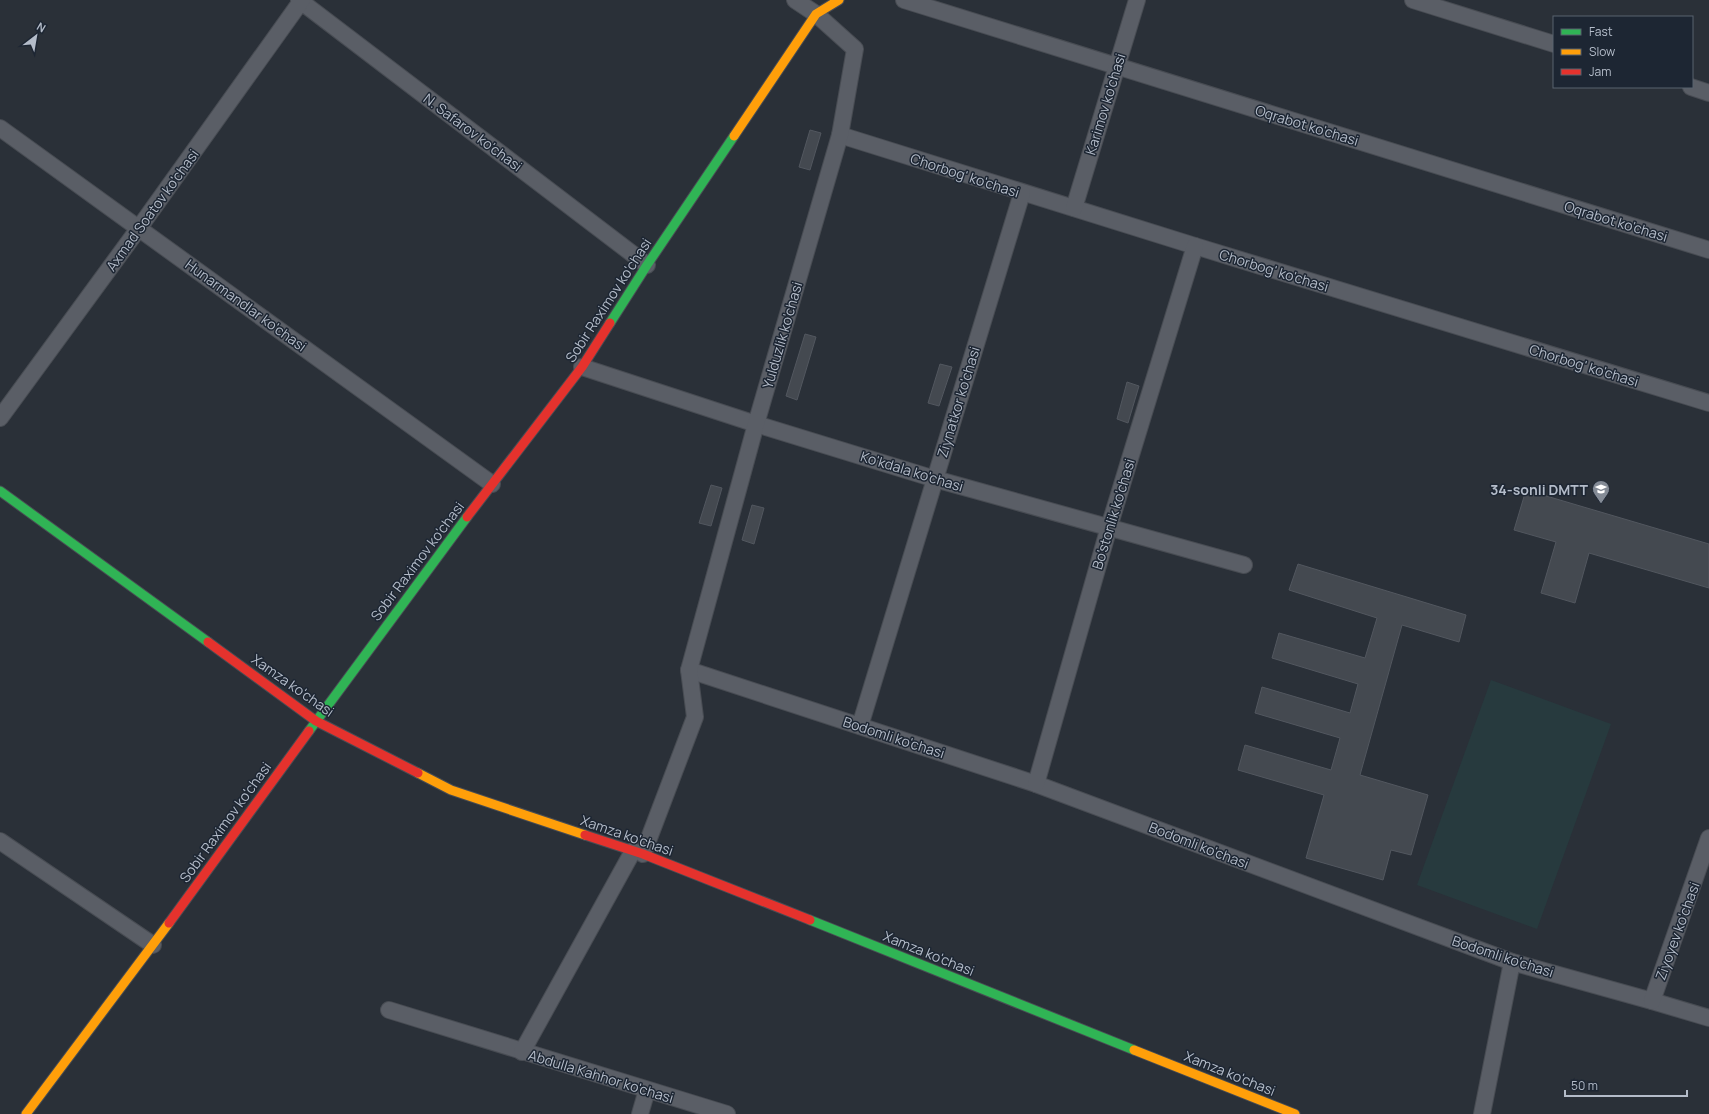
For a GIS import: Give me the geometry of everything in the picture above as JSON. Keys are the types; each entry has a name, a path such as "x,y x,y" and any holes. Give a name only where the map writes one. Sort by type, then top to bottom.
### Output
{"main road":[{"path":"816,14 839,0"},
{"name":"Sobir Raximov ko'chasi","path":"26,1114 153,945 316,721 492,484 582,367 647,265 816,14"},
{"name":"Xamza ko'chasi","path":"0,491 316,721 451,790 638,853 1295,1114"}],"street":[{"name":"Axmad Soatov ko'chasi","path":"0,418 139,228 301,0"},
{"name":"N. Safarov ko'chasi","path":"301,0 647,265"},
{"path":"795,0 816,14"},
{"name":"Oqrabot ko'chasi","path":"904,0 1709,250"},
{"name":"Karimov ko'chasi","path":"1074,208 1137,0"},
{"path":"1413,0 1553,44"},
{"name":"Yulduzlik ko'chasi","path":"689,670 756,424 840,135 855,49 816,14"},
{"path":"1693,88 1709,92"},
{"name":"Hunarmandlar ko'chasi","path":"0,128 492,484"},
{"name":"Chorbog' ko'chasi","path":"840,135 1022,193 1709,402"},
{"name":"Ziynatkor ko'chasi","path":"860,726 1022,193"},
{"name":"Bo'stonlik ko'chasi","path":"1036,784 1109,527 1195,246"},
{"name":"Ko'kdala ko'chasi","path":"582,367 756,424 934,479 1244,565"},
{"path":"522,1052 638,853 695,717 689,670"},
{"name":"Bodomli ko'chasi","path":"689,670 1036,784 1512,962 1652,1000 1709,1018"},
{"name":"Ziyoyev ko'chasi","path":"1652,1000 1705,865 1709,838"},
{"path":"0,841 153,945"},
{"path":"1482,1114 1512,962"},
{"name":"Abdulla Kahhor ko'chasi","path":"389,1010 727,1114"},
{"path":"640,1114 647,1090"}],"green space":[{"path":"1491,680 1611,724 1537,929 1417,885"}],"building":[{"path":"810,130 821,133 810,170 799,167"},
{"path":"805,334 816,337 797,400 786,396"},
{"path":"940,364 952,367 939,406 928,403"},
{"path":"1127,382 1139,386 1128,423 1117,419"},
{"path":"711,485 722,488 711,526 699,523"},
{"path":"1526,490 1709,544 1709,588 1589,553 1575,603 1541,593 1556,542 1514,530"},
{"path":"752,505 764,508 754,544 742,540"},
{"path":"1298,564 1466,615 1459,642 1402,625 1360,775 1428,795 1411,855 1391,850 1383,880 1306,858 1324,795 1238,770 1245,745 1331,770 1340,738 1255,713 1262,687 1350,713 1358,684 1272,658 1279,633 1365,658 1377,618 1289,590"}],"traffic: fast":[{"path":"610,323 647,265 734,136"},
{"path":"0,491 208,642"},
{"path":"309,731 467,517"},
{"path":"810,920 1134,1050"}],"traffic: slow":[{"path":"734,136 816,14 839,0"},
{"path":"418,773 451,790 585,835"},
{"path":"26,1114 169,923"},
{"path":"1134,1050 1295,1114"}],"traffic: jam":[{"path":"467,517 582,367 610,323"},
{"path":"208,642 316,721 418,773"},
{"path":"169,923 309,731"},
{"path":"585,835 643,854 810,920"}],"place":[{"name":"34-sonli DMTT","path":"1601,504"}]}
